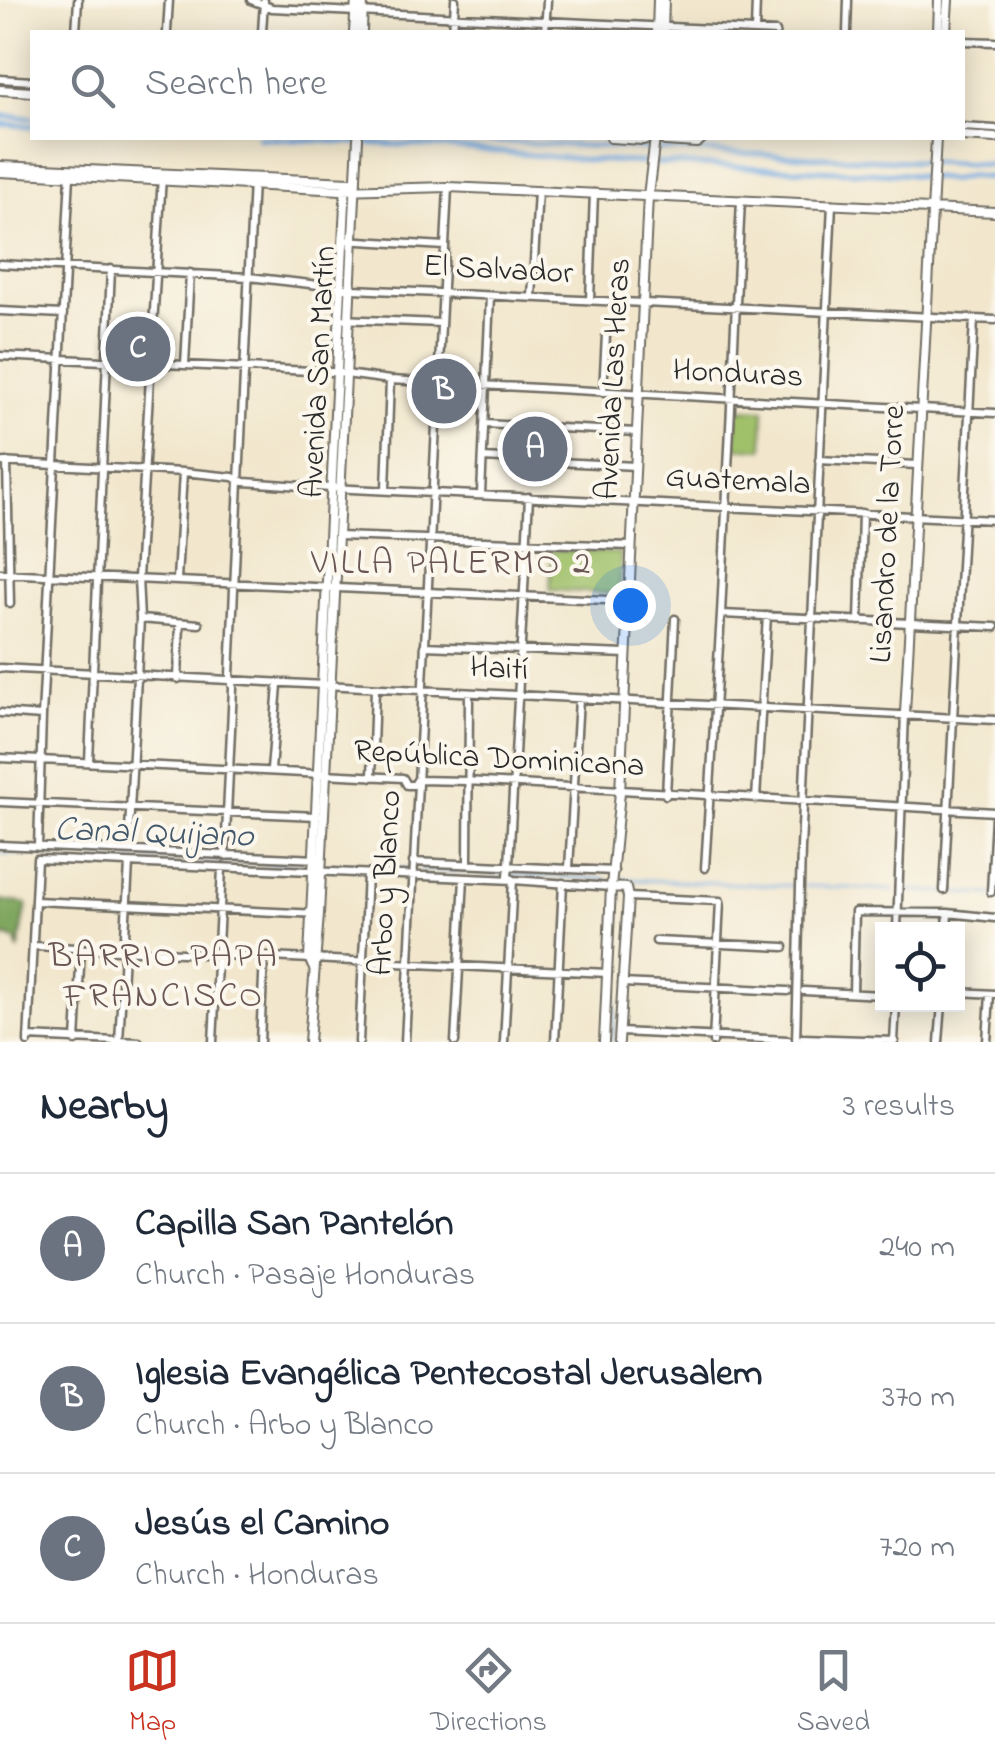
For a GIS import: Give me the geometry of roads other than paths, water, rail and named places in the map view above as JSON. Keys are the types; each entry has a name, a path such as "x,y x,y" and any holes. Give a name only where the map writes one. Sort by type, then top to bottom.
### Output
{"main road":[{"path":"358,30 360,0"},
{"path":"660,29 661,0"},
{"path":"938,30 939,0"},
{"path":"946,30 948,0"},
{"path":"0,90 30,92"},
{"path":"965,136 995,138"},
{"name":"Avenida San Martín","path":"309,1042 347,241 358,140"},
{"name":"Avenida Las Heras","path":"604,1042 654,140"},
{"path":"658,140 701,140"},
{"name":"Lisandro de la Torre","path":"905,713 938,140"},
{"path":"0,169 995,212"},
{"path":"611,887 627,892 620,1037"}],"street":[{"path":"76,30 78,0"},
{"path":"168,30 170,0"},
{"path":"251,0 272,8 691,30"},
{"path":"454,30 455,0"},
{"path":"546,30 547,0"},
{"path":"754,30 756,0"},
{"path":"847,30 848,0"},
{"path":"262,30 264,2"},
{"path":"965,40 995,42"},
{"path":"0,79 30,80"},
{"path":"965,127 995,128"},
{"path":"38,847 70,172"},
{"path":"128,850 140,619 138,578 162,178"},
{"path":"224,856 253,182"},
{"name":"Arbo y Blanco","path":"405,1042 448,187"},
{"path":"532,297 538,191"},
{"path":"590,300 594,193"},
{"path":"705,868 741,200"},
{"path":"795,1040 832,204"},
{"path":"347,241 445,246"},
{"name":"El Salvador","path":"0,264 249,276 345,287 490,296 995,320"},
{"path":"89,761 110,269"},
{"path":"185,364 190,273"},
{"path":"480,495 490,296"},
{"path":"0,310 63,314"},
{"path":"343,319 441,323"},
{"path":"944,890 974,320"},
{"path":"603,392 606,335"},
{"name":"Honduras","path":"0,356 185,364 639,395 995,412"},
{"path":"386,489 390,380"},
{"path":"485,424 637,432"},
{"path":"482,458 636,466"},
{"path":"819,460 917,465"},
{"path":"3,462 10,604"},
{"name":"Guatemala","path":"3,462 183,472 335,488 995,520"},
{"path":"177,580 183,472"},
{"path":"504,1042 529,497"},
{"path":"859,620 862,513"},
{"path":"332,535 632,546"},
{"path":"0,573 629,600"},
{"path":"721,614 995,627"},
{"path":"756,800 767,616"},
{"path":"140,619 199,624"},
{"path":"666,795 675,620"},
{"path":"178,678 180,622"},
{"path":"424,646 626,654"},
{"name":"Haití","path":"0,668 995,720"},
{"path":"271,770 278,685"},
{"path":"372,777 375,689"},
{"path":"468,864 469,693"},
{"path":"570,868 579,698"},
{"path":"0,713 42,716"},
{"name":"Lisandro de la Torre","path":"897,922 905,713"},
{"name":"República Dominicana","path":"0,758 403,778 407,785 414,785 417,780 467,782 995,815"},
{"path":"0,802 319,816"},
{"path":"991,892 995,815"},
{"path":"0,845 317,858"},
{"path":"139,1042 28,1039 37,858 464,878 570,868 614,871"},
{"path":"413,862 468,864 563,883 611,887"},
{"path":"119,1042 129,864"},
{"path":"213,1042 222,869"},
{"path":"358,1042 367,874"},
{"path":"455,1042 464,878"},
{"path":"555,1042 563,883"},
{"path":"627,892 720,901 714,1039"},
{"path":"35,901 315,914"},
{"path":"853,994 855,912 995,918"},
{"path":"947,922 948,913"},
{"path":"656,941 784,947"},
{"path":"34,946 264,956 312,962 608,972"},
{"path":"76,1040 81,948"},
{"path":"260,1042 264,956"},
{"path":"622,983 788,991"},
{"path":"804,991 875,994"},
{"path":"965,992 992,994 987,1042"},
{"path":"620,1037 894,1042 896,1012"},
{"path":"939,1042 941,1012"}],"waterway":[{"path":"0,116 30,118"},
{"path":"0,124 30,126"},
{"path":"300,140 446,147 588,160 904,174 952,180 969,176 995,178"},
{"path":"457,140 995,165"},
{"name":"Canal Quijano","path":"0,853 305,865"},
{"name":"Canal Quijano","path":"326,866 408,869"},
{"name":"Canal Quijano","path":"419,870 607,879"},
{"name":"Canal Quijano","path":"617,879 796,886"},
{"path":"613,1042 620,879"},
{"name":"Canal Quijano","path":"804,886 894,890"},
{"name":"Canal Quijano","path":"902,890 995,895"}],"place":[{"name":"Jesús el Camino","path":"138,349"},
{"name":"Iglesia Evangélica Pentecostal Jerusalem","path":"444,391"},
{"name":"Capilla San Pantelón","path":"535,449"}],"district":[{"name":"VILLA PALERMO 2","path":"452,564"},
{"name":"BARRIO PAPA FRANCISCO","path":"164,977"}]}
